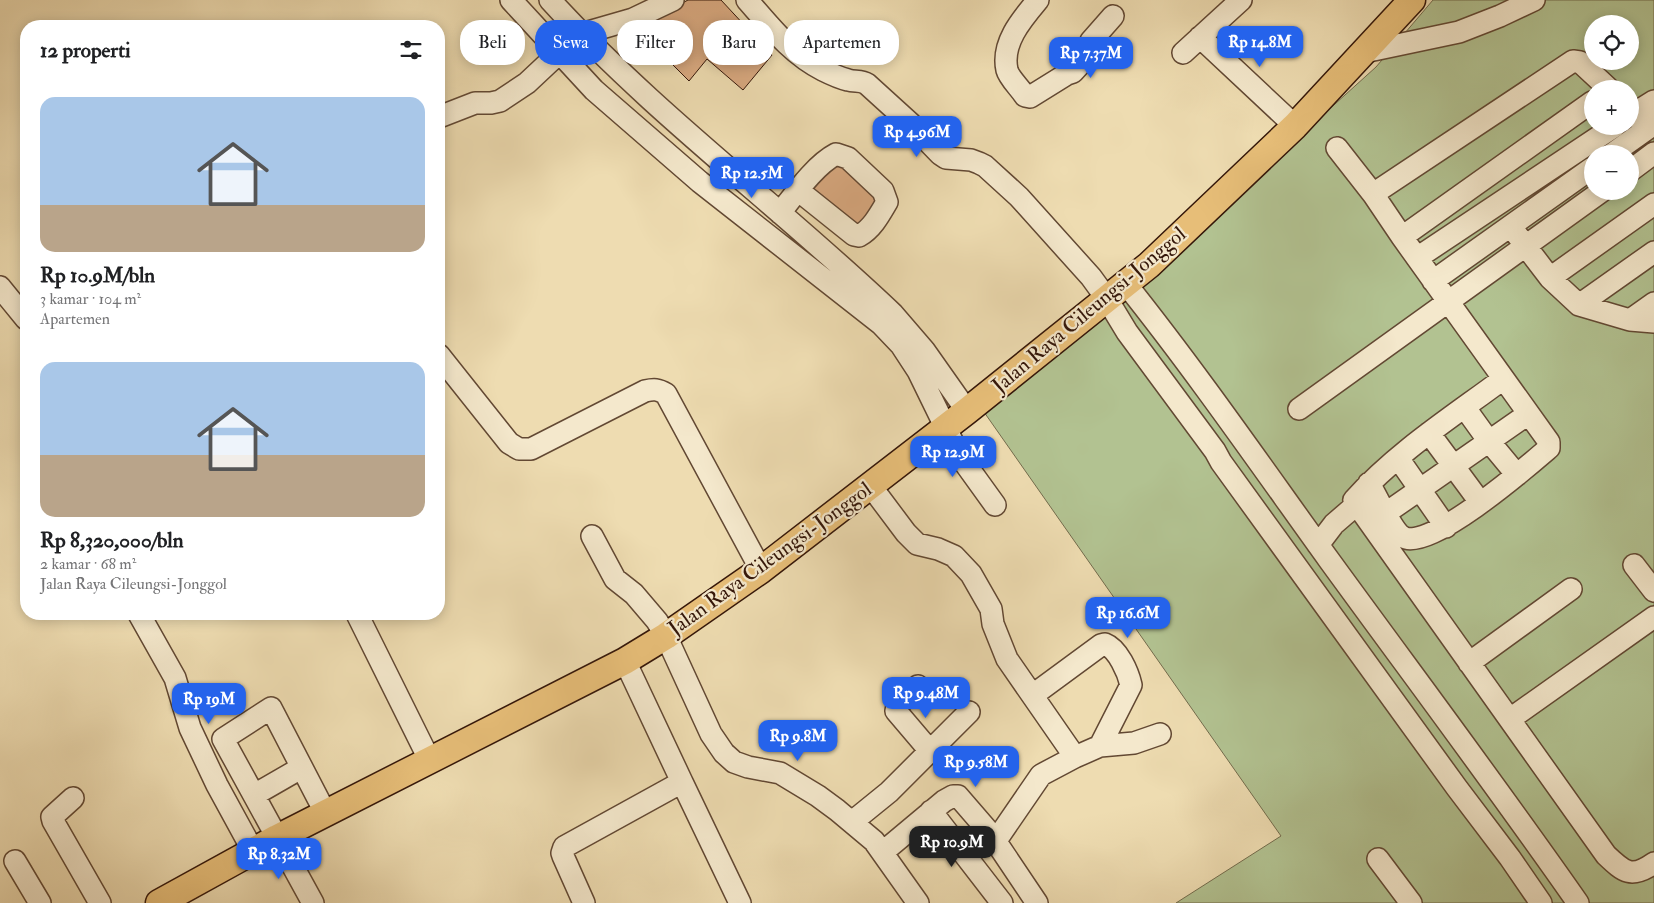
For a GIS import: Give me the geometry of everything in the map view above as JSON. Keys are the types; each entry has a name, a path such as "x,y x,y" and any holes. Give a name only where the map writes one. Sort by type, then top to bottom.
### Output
{"main road":[{"name":"Jalan Raya Cileungsi-Jonggol","path":"175,899 277,838 625,661 666,636 762,570 967,411 1150,265 1295,126 1364,52 1402,3"}],"street":[{"path":"511,0 535,26"},
{"path":"550,0 568,20"},
{"path":"607,27 634,19 673,0"},
{"path":"747,0 781,40 792,49 822,70 867,84 911,124 940,154 946,158 971,160 985,166 1019,196 1091,277 1116,292 1241,435 1318,545 1535,841 1578,903"},
{"path":"1038,0 1013,34 1007,55 1008,71 1025,96 1030,97 1072,72 1084,60 1091,41 1113,16"},
{"path":"1183,53 1241,0"},
{"path":"1364,52 1459,32 1534,0"},
{"path":"1200,37 1295,126"},
{"path":"607,58 675,122 893,314 924,350 967,411"},
{"path":"1373,194 1574,61 1580,62 1599,80"},
{"path":"445,115 476,103 500,101 527,83 546,65"},
{"path":"570,65 594,90 711,191 881,324 901,345 918,371 959,455 995,505"},
{"path":"1639,110 1654,101"},
{"path":"1402,237 1584,108"},
{"path":"1625,145 1654,124"},
{"path":"1418,258 1602,135"},
{"path":"1337,148 1373,194 1433,281 1548,440 1549,448 1517,475 1446,527 1416,539 1408,539 1401,536 1369,483"},
{"path":"1639,164 1654,153"},
{"path":"780,213 826,159 836,154 848,158 883,191 887,202 879,216 859,236 854,235 799,191"},
{"path":"711,191 729,169"},
{"path":"1433,281 1584,174"},
{"path":"1299,409 1590,200"},
{"path":"1550,278 1654,204"},
{"path":"1511,226 1550,278 1579,305 1630,320 1654,322"},
{"path":"833,260 854,235"},
{"path":"1579,305 1654,252"},
{"path":"0,287 20,312"},
{"path":"1116,292 1126,332 1215,451 1221,462 1541,903"},
{"path":"1630,320 1654,303"},
{"path":"445,363 508,443 520,449 530,449 645,391 660,390 666,394 762,570"},
{"path":"1503,379 1398,458 1369,483 1354,500 1606,855 1623,871 1633,873 1642,872 1654,863"},
{"path":"1465,408 1517,475"},
{"path":"1386,513 1419,488 1528,414"},
{"path":"1429,433 1480,502"},
{"path":"1215,451 1241,435"},
{"path":"1398,458 1446,527"},
{"path":"870,486 906,533 918,544 938,549 954,556 971,574 991,609 996,633 1007,659 1075,758"},
{"path":"1318,545 1334,524 1356,504"},
{"path":"592,536 615,580 634,594 657,620 714,740 724,753 734,762 748,767 780,773 788,777 818,796 852,822 874,841 918,903"},
{"path":"1634,565 1654,591"},
{"path":"1469,662 1571,589"},
{"path":"1510,719 1654,617"},
{"path":"142,620 175,678 190,728 217,785 253,851"},
{"path":"360,620 430,761"},
{"path":"1033,695 1101,645 1105,644 1112,647 1131,685 1100,746"},
{"path":"625,661 740,903"},
{"path":"918,686 898,706 896,711 930,751"},
{"path":"314,903 223,739 271,708 326,814"},
{"path":"852,822 889,792 969,712"},
{"path":"996,842 1041,775 1100,746 1134,743 1160,734"},
{"path":"1448,775 1473,758"},
{"path":"254,795 301,768"},
{"path":"584,903 562,856 564,847 682,782"},
{"path":"882,852 950,797 958,796 990,833 1037,903"},
{"path":"73,798 55,813 52,817 53,821 100,903"},
{"path":"932,811 1002,903"},
{"path":"1510,858 1535,841"},
{"path":"1378,859 1411,903"},
{"path":"15,861 40,903"}],"green space":[{"path":"1433,0 1654,0 1654,903 1176,903 1281,836 984,412 1078,336 1376,67"}],"building":[{"path":"688,0 721,0 740,20 703,20 703,64 689,81 673,65 693,65 693,20 651,20"},
{"path":"714,65 764,65 743,90"},
{"path":"836,162 882,198 855,228 811,191"}]}
